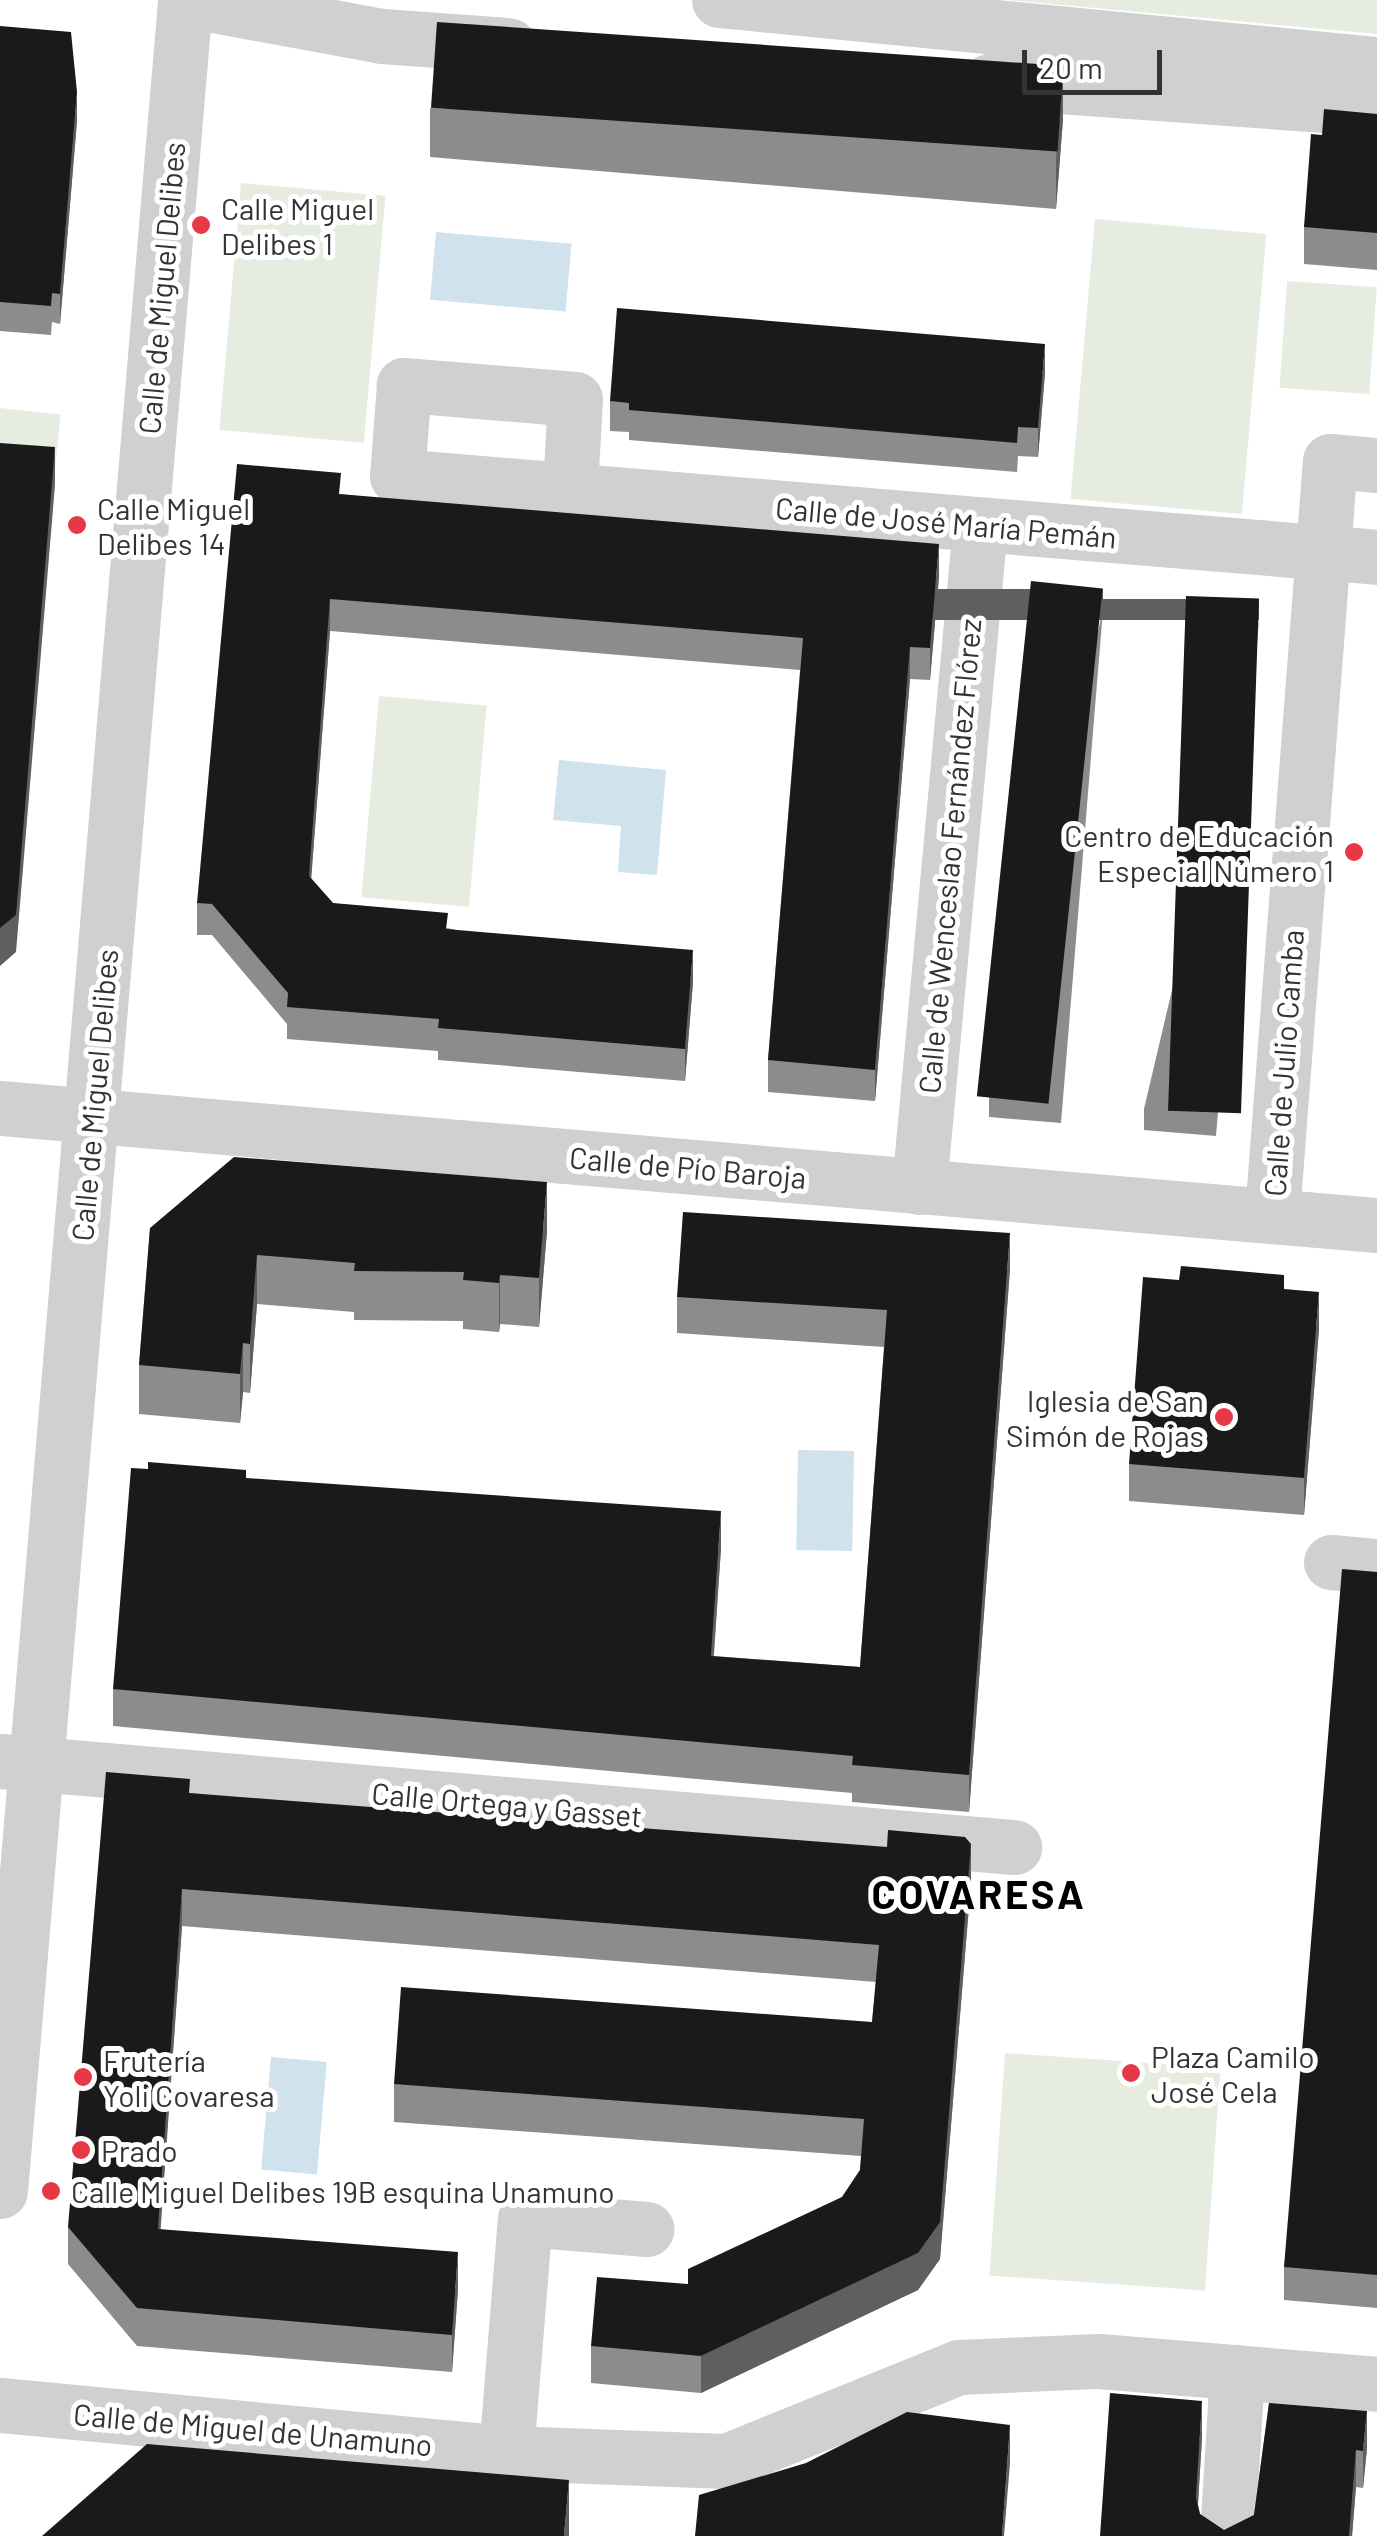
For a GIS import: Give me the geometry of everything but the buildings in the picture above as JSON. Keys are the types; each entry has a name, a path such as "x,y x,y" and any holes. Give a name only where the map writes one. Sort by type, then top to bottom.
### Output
{"street":[{"path":"185,0 382,36 559,49"},
{"name":"Calle de Miguel Delibes","path":"0,2190 16,1762 93,1115 185,0"},
{"path":"719,0 1377,64"},
{"path":"934,76 1377,109"},
{"path":"1322,553 1330,461 1377,465"},
{"name":"Calle de José María Pemán","path":"570,490 1377,557"},
{"name":"Calle de Wenceslao Fernández Flórez","path":"919,1187 980,526"},
{"name":"Calle de Julio Camba","path":"1272,1214 1322,553"},
{"name":"Calle de Pío Baroja","path":"0,1108 1377,1225"},
{"name":"Calle Ortega y Gasset","path":"16,1762 1014,1846"},
{"path":"506,2453 525,2220 647,2229"},
{"name":"Calle de Miguel de Unamuno","path":"0,2405 506,2453 726,2460 959,2368 1099,2361 1377,2384"},
{"path":"1227,2536 1237,2372"}],"shaded area":[{"path":"1007,0 1377,0 1377,34"},
{"path":"241,183 385,196 364,443 219,430"},
{"path":"1095,219 1266,234 1242,514 1071,499"},
{"path":"1287,281 1377,287 1369,394 1280,388"},
{"path":"0,408 61,414 53,486 0,480"},
{"path":"379,696 487,705 469,907 361,897"},
{"path":"1005,2053 1220,2068 1205,2291 989,2275"}],"water":[{"path":"436,232 571,244 566,312 430,300"},
{"path":"559,760 666,770 657,875 618,872 621,826 553,820"},
{"path":"798,1450 854,1451 852,1551 796,1550"},
{"path":"271,2057 327,2062 317,2174 261,2170"}],"place":[{"name":"Calle Miguel Delibes 1","path":"201,225"},
{"name":"Calle Miguel Delibes 14","path":"77,525"},
{"name":"Centro de Educación Especial Número 1","path":"1354,852"},
{"name":"Iglesia de San Simón de Rojas","path":"1224,1417"},
{"name":"Plaza Camilo José Cela","path":"1131,2073"},
{"name":"Frutería Yoli Covaresa","path":"83,2077"},
{"name":"Prado","path":"81,2150"},
{"name":"Calle Miguel Delibes 19B esquina Unamuno","path":"51,2191"}],"district":[{"name":"COVARESA","path":"979,1893"}]}
